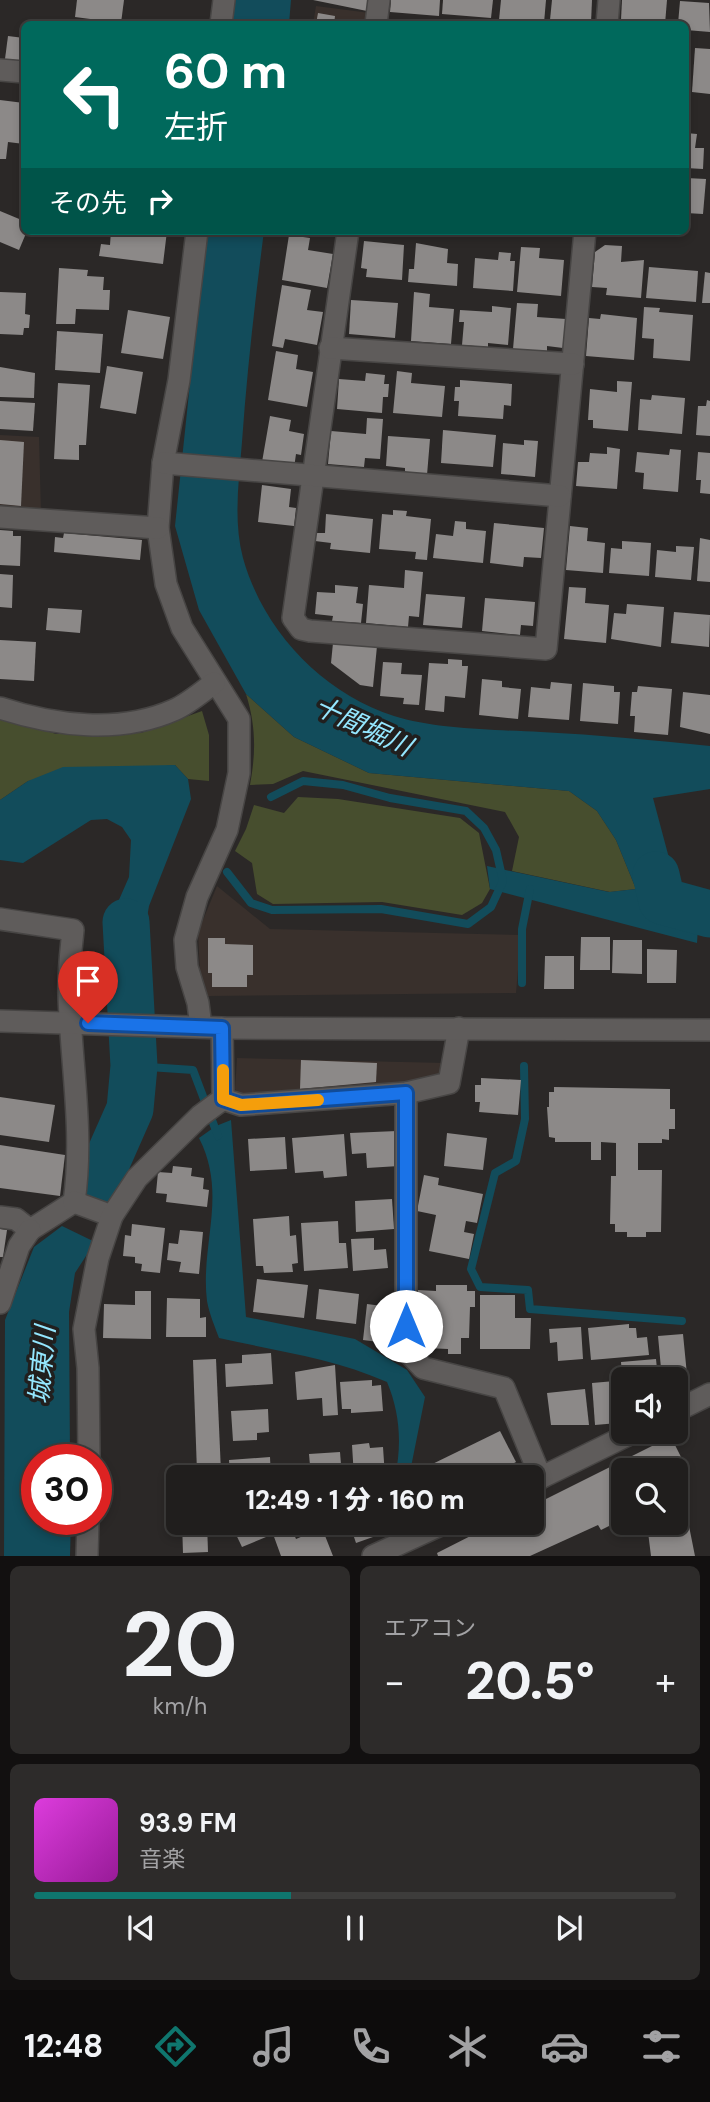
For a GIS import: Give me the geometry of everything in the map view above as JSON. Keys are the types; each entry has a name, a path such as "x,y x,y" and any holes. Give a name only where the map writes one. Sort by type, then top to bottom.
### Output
{"street":[{"path":"222,21 225,0"},
{"path":"376,21 379,0"},
{"path":"607,21 609,0"},
{"path":"0,70 21,72"},
{"path":"197,235 179,380 163,463 158,528 166,584 182,628 239,719 239,773 227,830 197,897 185,940 187,967 198,1003 211,1028 214,1106"},
{"path":"347,235 293,618 301,629 310,631 546,649 585,235"},
{"path":"330,348 573,364"},
{"path":"163,463 560,496"},
{"path":"0,517 158,528"},
{"path":"0,708 32,718 84,725 136,723 176,709 214,683"},
{"path":"0,919 73,930 69,993 79,1023 78,1177 74,1202 30,1230 19,1246 0,1303"},
{"path":"0,1021 211,1028 710,1030"},
{"path":"89,1444 88,1368 84,1329 98,1258 112,1216 136,1178 214,1106 406,1093 449,1083 459,1028"},
{"path":"406,1093 406,1350 423,1368 504,1388 532,1465"},
{"path":"74,1202 112,1216"},
{"path":"0,1217 16,1219 30,1230"},
{"path":"688,1405 710,1394"},
{"path":"544,1477 611,1443"},
{"path":"87,1556 88,1535"},
{"path":"373,1556 420,1535"}],"shaded area":[{"path":"316,6 370,13 369,21 314,21"},
{"path":"0,435 39,437 41,514 0,512"},
{"path":"217,886 270,929 521,935 516,993 208,996 200,973 198,932"},
{"path":"237,1058 445,1063 440,1074 398,1088 242,1098 235,1089"}],"green space":[{"path":"246,694 294,737 369,773 569,791 597,811 616,840 636,889 610,892 512,871 519,837 505,812 303,771 273,784 250,785 254,739"},
{"path":"202,711 209,735 209,781 188,779 175,765 28,781 0,800 0,716 56,734 141,733"},
{"path":"298,797 338,799 460,818 479,833 490,889 482,903 462,915 382,902 273,904 257,894 252,863 235,851 254,805 284,813"}],"water":[{"path":"233,0 291,0 289,21 230,21"},
{"name":"十間堀川","path":"206,235 263,235 246,389 237,515 243,558 252,585 265,610 281,634 320,675 368,706 394,716 428,724 466,728 710,746 710,789 653,798 677,888 700,898 697,943 490,889 487,866 609,892 636,889 616,840 597,811 569,791 369,773 294,737 246,694 199,610 175,526"},
{"path":"175,765 188,779 191,799 149,906 142,947 143,987 122,987 111,918 129,877 131,840 122,827 107,819 91,820 23,863 0,860 0,800 28,781 63,767"},
{"path":"231,1120 246,1317 355,1339 407,1370 425,1397 411,1465 397,1465 398,1429 395,1405 387,1382 325,1361 219,1338 208,1306 206,1280 212,1180 199,1138 216,1126"},
{"name":"城東川","path":"62,1226 95,1242 75,1273 69,1312 70,1444 21,1444 21,1535 71,1535 70,1556 4,1556 5,1320 34,1247"}],"building":[{"path":"77,0 124,0 121,21 75,17"},
{"path":"313,0 368,0 367,11"},
{"path":"391,0 440,0 439,16 390,12"},
{"path":"443,0 493,0 491,18 442,14"},
{"path":"501,0 546,0 544,21 499,20"},
{"path":"552,0 592,0 591,21 550,20"},
{"path":"622,0 667,0 665,21 621,20"},
{"path":"680,1 709,3 710,32 689,30 689,21 678,21"},
{"path":"318,13 335,16 334,21 317,21"},
{"path":"8,36 21,38 21,61 5,59"},
{"path":"695,48 710,49 710,94 692,92"},
{"path":"0,100 21,103 21,144 8,142 6,159 0,159"},
{"path":"689,133 697,134 695,148 704,148 703,169 689,168"},
{"path":"689,178 706,179 703,214 689,213"},
{"path":"0,211 21,220 21,235 25,235 19,250 0,242"},
{"path":"111,235 167,235 163,264 99,256 101,244 110,245"},
{"path":"289,235 310,238 308,250 333,254 327,288 282,280"},
{"path":"364,241 404,245 402,280 366,277 367,269 361,268"},
{"path":"416,243 448,249 447,263 458,264 457,286 408,282 409,269 414,269"},
{"path":"605,245 622,246 621,262 644,260 641,298 606,295 607,288 592,287 595,252"},
{"path":"521,247 540,248 539,258 564,260 561,296 517,292"},
{"path":"499,252 511,253 510,261 515,261 513,291 473,288 475,258 498,260"},
{"path":"649,267 698,271 696,302 646,298"},
{"path":"59,268 88,270 87,276 104,277 103,290 110,290 109,310 76,309 75,324 56,324"},
{"path":"705,272 710,273 710,303 702,303"},
{"path":"282,285 311,290 307,310 323,312 317,345 285,339 283,348 272,346"},
{"path":"0,292 26,293 25,314 30,315 29,328 24,328 23,335 0,334"},
{"path":"414,292 430,294 429,307 454,309 451,344 411,341"},
{"path":"351,300 398,303 395,338 349,334"},
{"path":"517,303 538,304 537,317 566,319 563,348 547,346 547,351 513,349"},
{"path":"492,306 511,308 508,345 462,345 464,322 459,322 460,310 492,312"},
{"path":"644,307 660,308 659,312 693,315 690,361 653,358 654,339 642,338"},
{"path":"128,310 170,317 163,359 121,353"},
{"path":"601,314 637,318 634,360 586,356 589,318 600,319"},
{"path":"57,331 103,334 100,373 55,370"},
{"path":"276,351 298,355 296,369 313,372 307,407 268,400"},
{"path":"107,366 143,372 136,414 100,408"},
{"path":"0,367 35,373 34,398 0,397"},
{"path":"397,371 412,373 411,383 445,386 442,417 393,413"},
{"path":"366,373 385,375 384,384 389,384 388,397 383,397 382,413 337,409 339,379 365,381"},
{"path":"460,380 512,384 511,406 504,405 503,419 458,416 459,401 454,401 455,387 460,387"},
{"path":"617,381 632,382 628,431 593,428 593,420 588,420 590,389 617,392"},
{"path":"58,383 90,385 86,445 79,445 79,460 54,459"},
{"path":"652,395 685,398 682,434 638,430 640,399 651,400"},
{"path":"707,400 710,401 710,436 696,435 698,406 706,406"},
{"path":"0,401 35,403 33,431 0,429"},
{"path":"270,416 291,420 289,431 304,434 301,455 296,454 294,468 262,462"},
{"path":"367,418 383,419 380,459 365,458 364,467 328,464 331,431 366,434"},
{"path":"443,430 496,435 493,467 441,463"},
{"path":"388,436 430,439 427,475 405,474 405,468 386,466"},
{"path":"0,440 24,442 21,506 0,504"},
{"path":"524,440 538,441 535,477 501,474 503,443 524,445"},
{"path":"607,447 620,449 617,489 576,486 578,462 589,462 590,453 607,454"},
{"path":"670,449 681,450 678,492 643,489 644,473 635,472 637,452 669,455"},
{"path":"698,452 710,453 710,494 700,493 701,480 696,480"},
{"path":"262,485 291,489 289,507 296,508 294,526 258,522"},
{"path":"393,510 407,511 406,516 431,519 427,560 415,559 416,552 379,549 382,514 393,515"},
{"path":"326,514 373,519 370,553 330,549 331,543 315,541 315,533 325,533"},
{"path":"455,521 466,522 466,529 486,531 483,563 433,558 436,534 453,536"},
{"path":"494,523 544,528 541,558 524,557 523,567 490,563"},
{"path":"570,526 588,528 587,541 605,543 603,573 566,570"},
{"path":"0,530 13,531 13,536 21,536 20,566 0,565"},
{"path":"64,533 142,540 140,560 54,552 55,537 63,538"},
{"path":"700,538 710,540 710,582 697,581"},
{"path":"622,541 651,543 649,576 609,573 611,548 622,549"},
{"path":"676,546 694,547 691,580 655,577 657,550 676,552"},
{"path":"405,570 423,572 419,617 409,616 408,627 366,623 369,585 404,588"},
{"path":"0,574 13,575 12,608 0,607"},
{"path":"335,585 358,587 356,603 363,604 361,623 332,621 333,616 315,614 317,592 335,593"},
{"path":"569,587 586,588 585,603 609,605 606,643 564,639"},
{"path":"426,594 465,597 462,628 423,625"},
{"path":"485,598 535,602 533,626 521,625 520,635 482,631"},
{"path":"627,604 664,607 661,647 611,639 614,613 626,614"},
{"path":"48,608 82,610 80,633 46,630"},
{"path":"674,612 710,615 709,647 671,643"},
{"path":"0,640 36,642 34,681 0,679"},
{"path":"333,643 377,646 373,687 360,685 331,663"},
{"path":"448,659 462,660 462,666 468,666 465,698 445,696 444,712 425,710 429,663 448,664"},
{"path":"383,662 402,663 401,674 422,675 419,705 403,704 404,698 380,696"},
{"path":"482,679 502,681 502,687 521,689 518,719 479,715"},
{"path":"551,682 572,684 569,720 528,717 531,687 550,689"},
{"path":"583,683 614,686 614,692 620,692 618,724 580,721"},
{"path":"638,686 672,689 668,735 634,732 635,716 630,716 632,692 637,692"},
{"path":"683,692 710,695 710,734 680,727"},
{"path":"581,937 610,937 610,970 580,970"},
{"path":"208,938 225,938 225,944 253,945 253,975 247,975 247,987 212,987 212,973 208,973"},
{"path":"613,940 642,940 642,974 612,973"},
{"path":"647,949 677,950 676,983 647,983"},
{"path":"545,956 574,956 574,989 544,989"},
{"path":"301,1060 377,1063 376,1082 300,1089"},
{"path":"481,1078 521,1080 518,1115 479,1112 480,1102 475,1102 475,1085 481,1085"},
{"path":"554,1087 670,1089 670,1109 675,1109 675,1129 669,1129 669,1140 662,1139 662,1143 638,1143 638,1170 662,1170 661,1232 646,1232 646,1237 627,1237 627,1232 615,1232 615,1224 610,1224 611,1176 616,1176 616,1143 601,1142 601,1160 591,1160 591,1142 555,1142 555,1138 549,1137 547,1107 549,1092 554,1092"},
{"path":"0,1097 55,1105 49,1142 0,1135"},
{"path":"397,1131 399,1166 367,1168 366,1153 352,1154 350,1133"},
{"path":"447,1133 487,1138 483,1170 444,1166"},
{"path":"344,1134 347,1176 324,1178 323,1171 295,1173 292,1138"},
{"path":"285,1137 287,1169 250,1171 248,1139"},
{"path":"0,1145 65,1155 60,1196 0,1188"},
{"path":"173,1166 192,1168 191,1176 204,1178 203,1189 209,1190 207,1207 166,1202 167,1194 156,1193 158,1172 172,1173"},
{"path":"424,1175 439,1178 438,1185 483,1194 477,1223 466,1221 464,1232 474,1234 469,1259 429,1251 436,1215 417,1211"},
{"path":"392,1199 394,1229 356,1232 355,1201"},
{"path":"289,1216 290,1236 296,1235 298,1263 292,1264 293,1272 264,1273 263,1266 256,1266 253,1219"},
{"path":"338,1221 339,1243 346,1243 348,1268 304,1271 301,1223"},
{"path":"132,1224 165,1228 160,1273 141,1271 142,1264 135,1263 135,1257 123,1256 125,1235 131,1236"},
{"path":"0,1229 7,1230 3,1257 0,1257"},
{"path":"180,1230 203,1232 199,1274 179,1272 181,1262 167,1260 169,1243 178,1244"},
{"path":"374,1238 374,1250 386,1249 388,1268 353,1271 351,1239"},
{"path":"257,1279 308,1285 304,1318 253,1312"},
{"path":"436,1285 467,1285 467,1291 475,1291 475,1307 470,1307 469,1338 461,1338 461,1354 448,1354 448,1349 426,1348 425,1336 418,1336 418,1290 436,1291"},
{"path":"319,1289 359,1294 356,1324 316,1319"},
{"path":"135,1291 151,1291 151,1339 103,1338 104,1304 135,1305"},
{"path":"480,1295 515,1295 515,1318 531,1318 530,1349 480,1349"},
{"path":"167,1298 200,1299 200,1318 206,1317 206,1337 166,1337"},
{"path":"367,1304 390,1307 388,1327 396,1328 394,1344 363,1340"},
{"path":"629,1324 629,1328 636,1328 637,1338 647,1337 649,1355 591,1360 588,1328"},
{"path":"581,1327 583,1359 558,1361 557,1342 550,1343 549,1329"},
{"path":"683,1334 686,1367 661,1367 658,1336"},
{"path":"271,1353 273,1384 226,1387 225,1364 242,1363 242,1355"},
{"path":"216,1359 221,1465 197,1465 193,1360"},
{"path":"656,1359 657,1367 621,1367 621,1362"},
{"path":"335,1365 338,1415 323,1416 322,1398 297,1400 295,1372"},
{"path":"372,1380 372,1386 381,1385 383,1411 351,1413 351,1409 342,1409 340,1382"},
{"path":"611,1381 611,1424 595,1425 592,1383"},
{"path":"585,1389 589,1425 551,1425 547,1393"},
{"path":"268,1409 269,1432 257,1433 257,1440 233,1441 231,1411"},
{"path":"500,1431 516,1462 510,1465 430,1465"},
{"path":"369,1443 370,1448 383,1447 384,1465 353,1465 352,1445"},
{"path":"656,1444 674,1444 682,1458 628,1458"},
{"path":"340,1452 341,1465 310,1465 309,1454"},
{"path":"270,1457 270,1465 229,1465 229,1460"},
{"path":"611,1466 611,1525 601,1530 598,1525 530,1556 438,1556 437,1553 472,1535 544,1535 544,1500"},
{"path":"688,1521 695,1556 651,1556 648,1535 688,1535"},
{"path":"182,1535 207,1535 208,1552 183,1553"},
{"path":"236,1535 265,1535 266,1537 242,1547"},
{"path":"273,1535 294,1535 296,1539 305,1535 325,1535 333,1556 281,1556"},
{"path":"353,1535 379,1535 356,1543"}],"waterway":[{"path":"227,872 251,903 272,910 381,909 468,924 491,907 503,881 496,850 484,828 466,811 390,798 343,785 303,781 271,797"},
{"path":"656,875 662,901 710,914"},
{"path":"522,983 522,929 530,889"},
{"path":"96,1186 130,1109 134,1066 126,922"},
{"path":"134,1066 193,1070 218,1136"},
{"path":"524,1066 525,1119 516,1161 495,1173 471,1269 480,1287 528,1290 530,1309 682,1321"}],"slow traffic":[{"path":"223,1070 223,1099 241,1105 318,1100"}],"route":[{"path":"88,1023 222,1028 223,1099 241,1105 406,1093 406,1326"}]}
